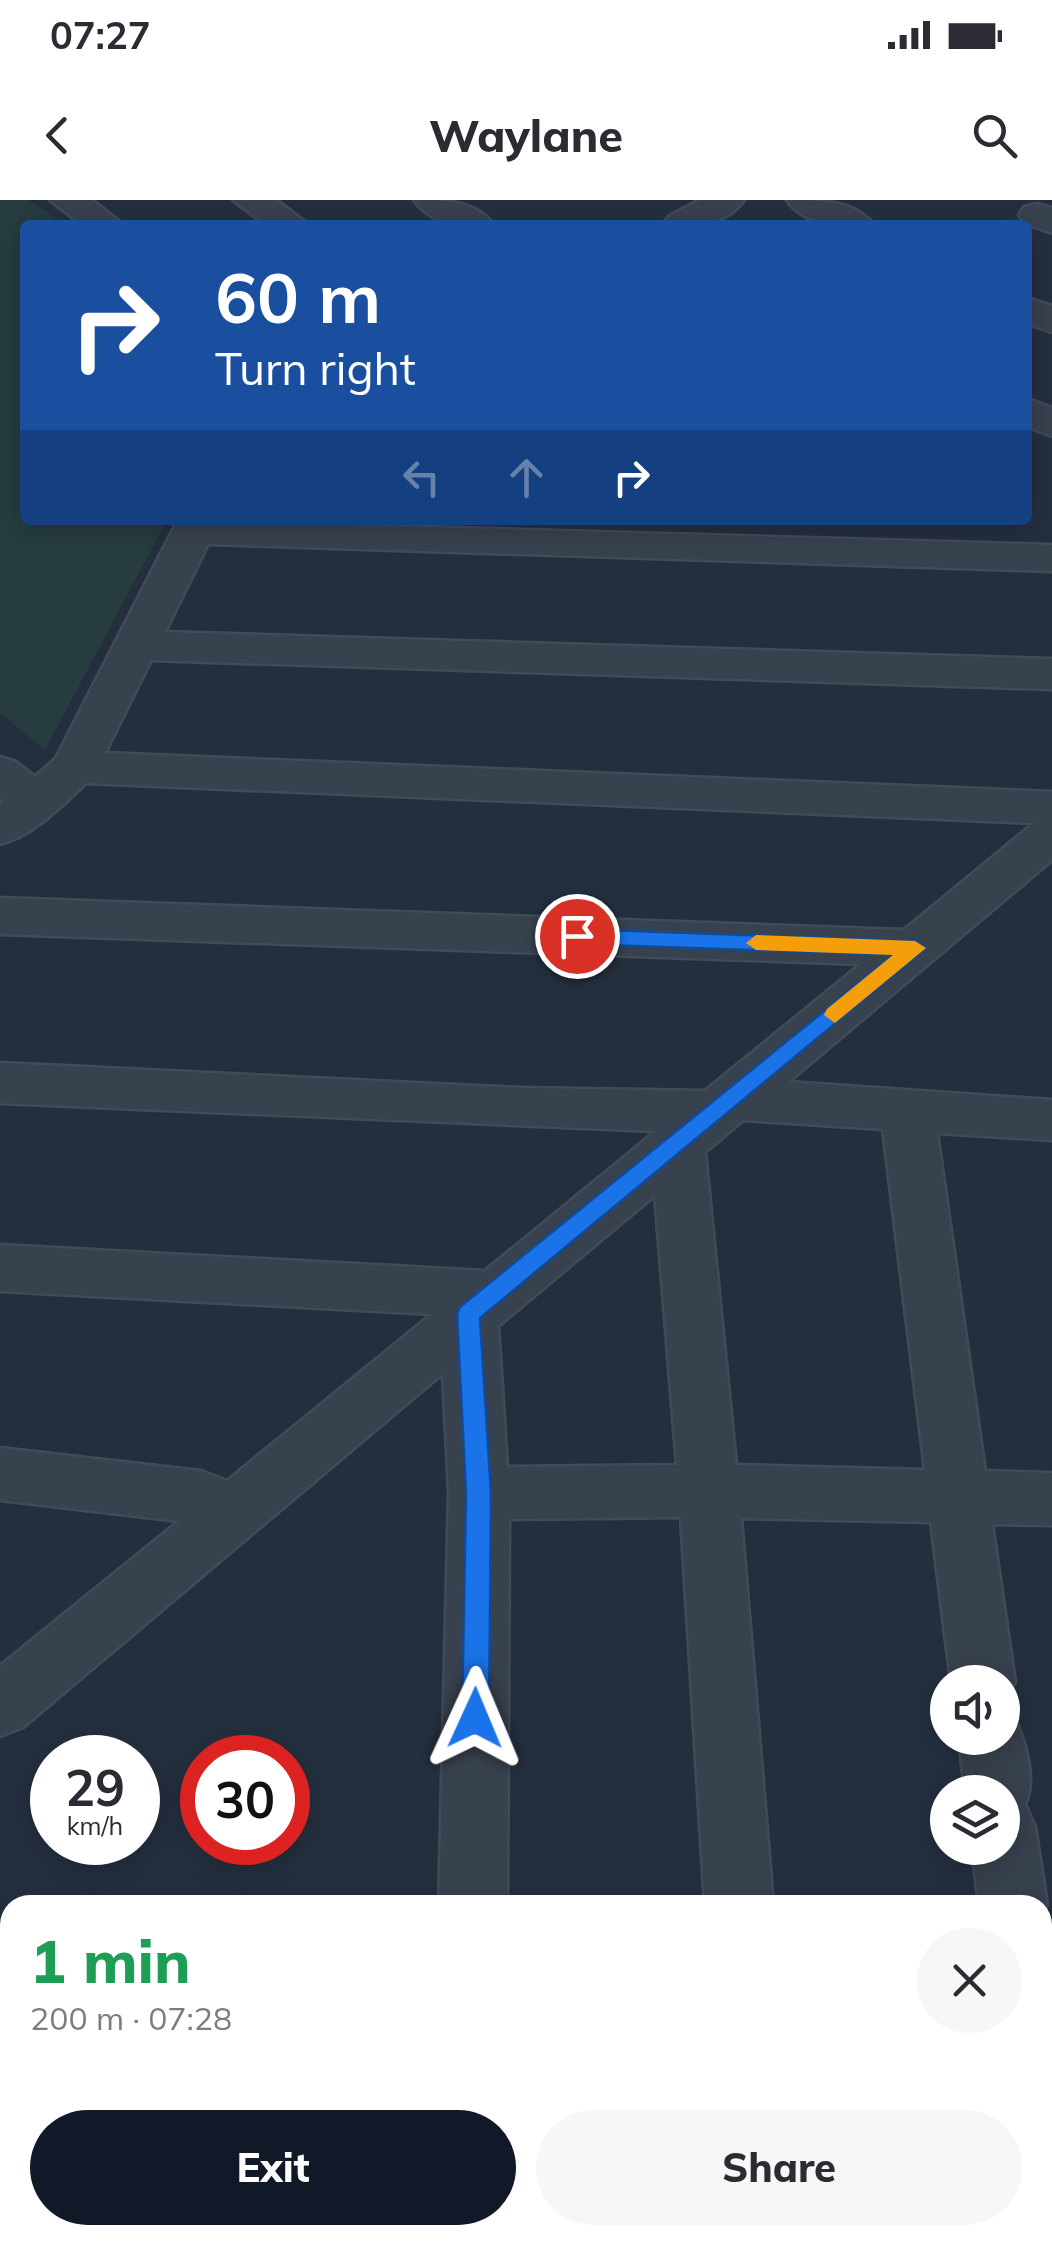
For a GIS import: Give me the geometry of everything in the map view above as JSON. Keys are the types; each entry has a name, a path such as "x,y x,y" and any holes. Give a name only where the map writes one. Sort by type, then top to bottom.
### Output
{"street":[{"path":"68,200 98,220"},
{"path":"252,200 283,220"},
{"path":"432,200 467,220"},
{"path":"690,220 726,200"},
{"path":"805,200 846,220"},
{"path":"590,525 623,544"},
{"path":"799,525 842,550"},
{"path":"1021,525 1052,542"},
{"path":"0,773 18,816 74,767 195,526 1052,558"},
{"path":"134,646 1052,674"},
{"path":"74,767 1052,808"},
{"path":"0,1706 1052,834"},
{"path":"0,916 915,948"},
{"path":"0,1083 709,1118 907,1110 1052,1120"},
{"path":"907,1110 981,1665"},
{"path":"709,1118 709,1490 738,1895"},
{"path":"0,1268 481,1304"},
{"path":"473,1895 481,1304"},
{"path":"0,1474 201,1497 231,1514"},
{"path":"478,1493 709,1490 1052,1499"},
{"path":"1007,1865 1012,1895"}],"green space":[{"path":"0,200 28,200 58,220 20,220 20,525 164,525 45,750 0,713"}],"slow traffic":[{"path":"756,943 915,948 835,1015"}],"route":[{"path":"475,1718 478,1493 468,1314 915,948 577,936"}]}
